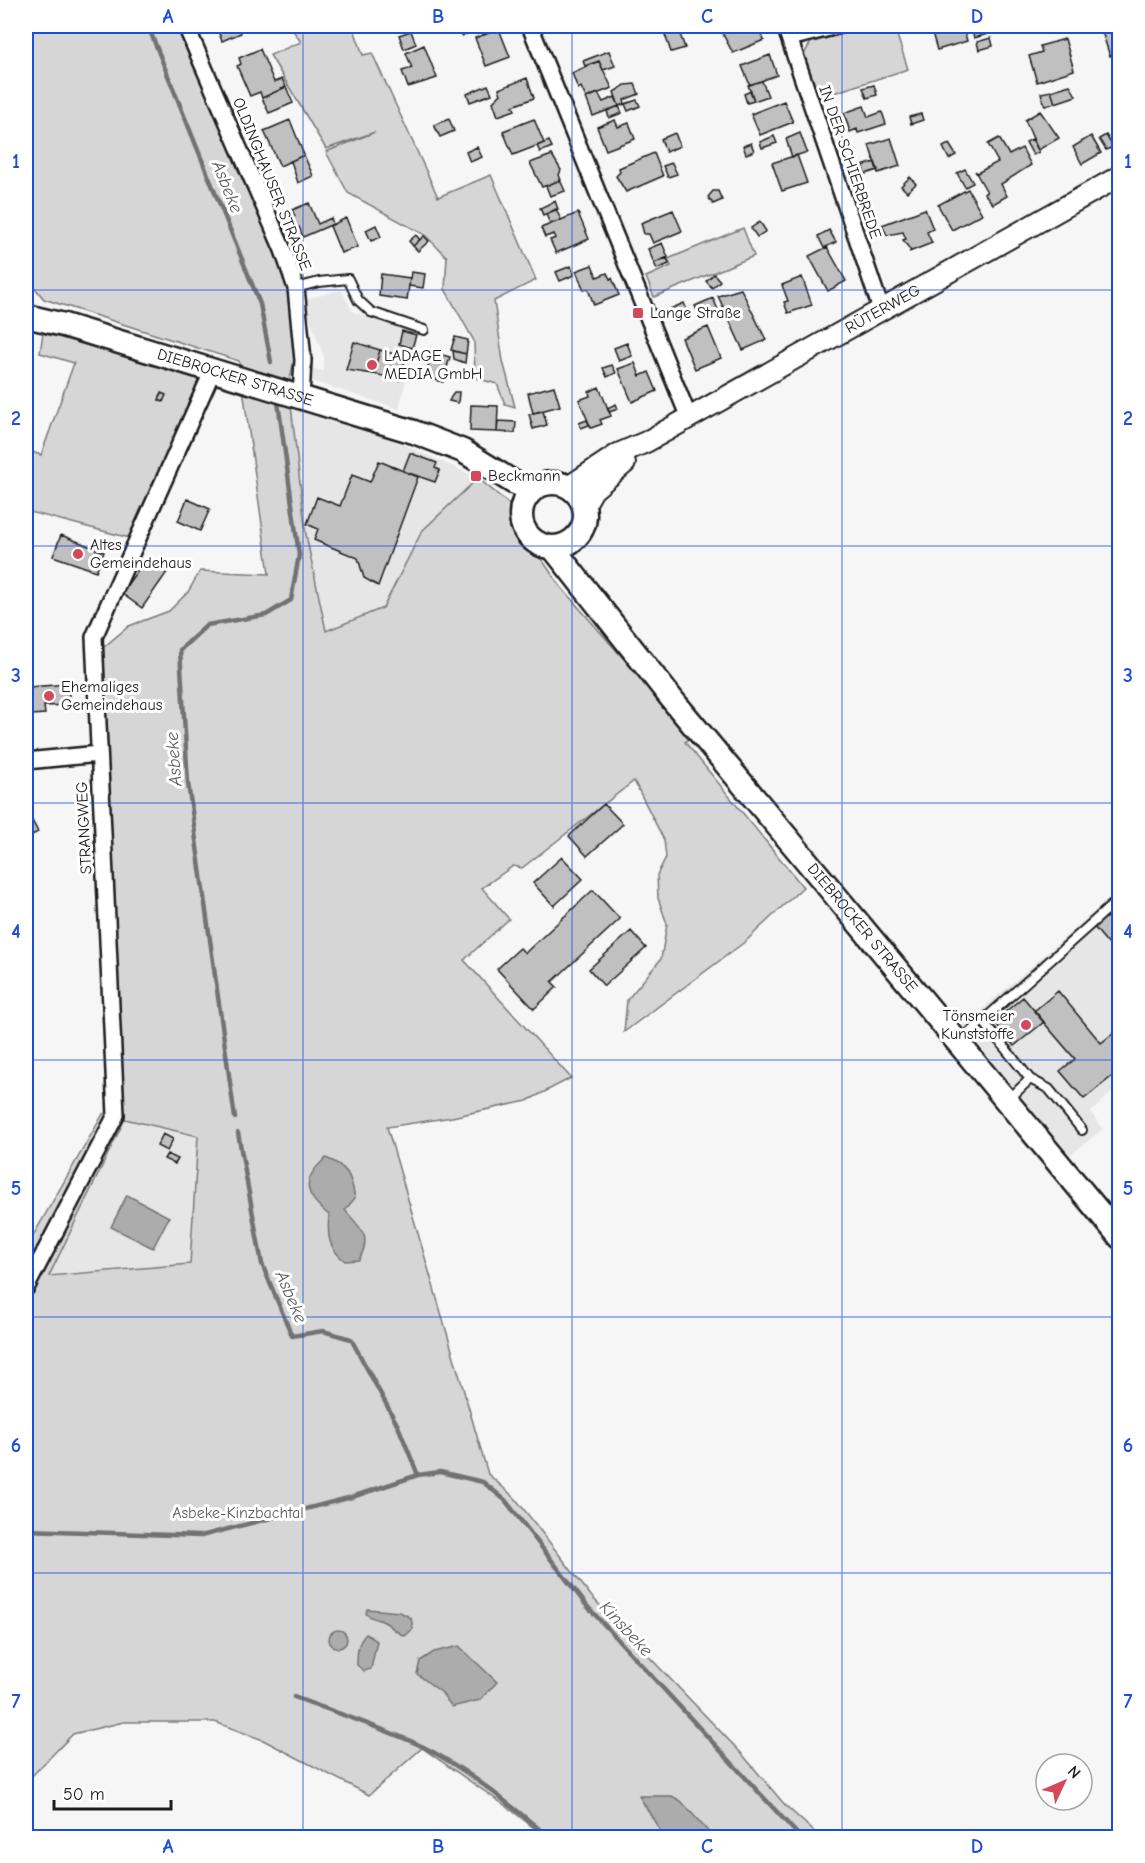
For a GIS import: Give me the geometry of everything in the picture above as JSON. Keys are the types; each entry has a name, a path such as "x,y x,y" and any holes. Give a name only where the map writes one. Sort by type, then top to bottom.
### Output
{"main road":[{"name":"DIEBROCKER STRASSE","path":"26,316 64,325 388,423 463,451 513,482 527,498"},
{"path":"556,483 568,487 578,495 584,506 585,518 582,529 575,539 565,546 553,548 541,546 523,530 520,518 527,498 543,484 556,483"},
{"name":"DIEBROCKER STRASSE","path":"575,539 579,556 608,618"},
{"name":"DIEBROCKER STRASSE","path":"553,548 675,703 1119,1237"}],"street":[{"name":"OLDINGHAUSER STRASSE","path":"186,26 283,250 296,288 303,360 301,397"},
{"path":"530,26 689,417"},
{"path":"787,32 837,26"},
{"name":"IN DER SCHIERBREDE","path":"787,32 881,309"},
{"name":"RÜTERWEG","path":"568,487 618,454 646,442 1119,176"},
{"name":"STRANGWEG","path":"26,1288 116,1115 94,637 213,370"},
{"name":"RÜTERWEG","path":"584,506 593,490 646,442"},
{"path":"26,761 99,754"}],"lane":[{"path":"296,288 319,282 348,279 358,300 372,312 424,330"},
{"path":"958,1043 1119,898"},
{"path":"983,1021 1030,1079 1049,1089 1082,1130"},
{"path":"1007,1101 1030,1079"}],"shaded area":[{"path":"341,290 353,312 417,334 399,409 312,381 310,369 324,371 324,357 303,300"},
{"path":"291,406 383,435 478,478 422,531 383,608 326,631 306,535"},
{"path":"1119,890 1119,1086 1091,1112 1103,1129 1069,1156 963,1026"},
{"path":"126,1119 198,1136 190,1265 49,1276"},
{"path":"326,1158 344,1169 352,1183 355,1198 345,1210 360,1227 365,1238 359,1260 345,1261 335,1251 328,1229 329,1215 310,1194 308,1187 312,1173"},
{"path":"127,1195 169,1217 153,1248 111,1227"},
{"path":"367,1609 400,1612 411,1618 413,1629 405,1636 402,1635 382,1621 370,1617 366,1614"},
{"path":"334,1630 342,1630 347,1635 345,1646 334,1648 329,1643 329,1635"},
{"path":"366,1634 377,1641 371,1669 364,1671 357,1665 357,1656 359,1645"},
{"path":"459,1646 497,1682 480,1700 452,1707 441,1692 417,1674 420,1661 434,1652"},
{"path":"639,1796 672,1796 681,1801 713,1837 664,1837"}],"green space":[{"name":"Asbeke-Kinzbachtal","path":"26,26 185,26 304,315 290,379 291,406 306,535 326,631 383,608 422,531 478,478 510,505 513,531 529,551 543,561 560,586 692,737 685,742 803,887 746,941 624,1032 627,1000 661,959 667,924 658,898 657,875 666,857 664,840 634,781 522,868 513,866 482,888 509,919 464,960 571,1078 527,1101 452,1117 387,1127 488,1474 515,1498 592,1597 742,1754 785,1805 820,1837 545,1837 510,1809 422,1748 369,1795 263,1740 215,1722 124,1722 73,1734 26,1782 26,1248 103,1114 113,1109 99,651 129,626 169,611 188,592 200,571 269,574 239,361 44,299 26,277","holes":["125,1119 198,1136 190,1264 49,1276"]},
{"path":"290,26 353,26 363,55 372,53 438,197 491,175 536,280 494,301 503,361 515,407 505,404 497,384 475,378 474,341 445,289 447,257 425,235 348,193 326,152 375,132 326,149 270,55 301,42"},
{"path":"865,26 894,26 908,69 818,98 804,54 811,42"},
{"path":"743,228 754,256 654,297 646,277 671,266 668,259"},
{"path":"43,333 192,374 199,382 130,538 26,511 26,450 41,455 74,363 40,353"}],"building":[{"path":"216,26 237,26 241,33 222,41"},
{"path":"448,26 462,26 450,30"},
{"path":"470,26 473,31 462,36 458,27"},
{"path":"480,26 497,26 499,29 484,35"},
{"path":"662,26 677,26 685,48 671,52"},
{"path":"758,26 764,40 733,53 719,27"},
{"path":"930,26 963,26 967,41 937,50"},
{"path":"963,26 971,26 972,30 965,32"},
{"path":"971,26 986,26 988,34 974,38"},
{"path":"1100,26 1120,26 1120,53 1110,56"},
{"path":"499,29 510,57 486,66 475,38"},
{"path":"411,31 416,44 404,49 399,35"},
{"path":"991,38 993,46 979,50 977,42"},
{"path":"1065,39 1074,70 1037,82 1029,56 1042,52 1040,46"},
{"path":"424,45 437,78 408,87 402,71 412,68 406,53"},
{"path":"260,49 274,82 282,79 286,87 262,98 260,92 250,96 237,66 241,64 239,58"},
{"path":"609,51 615,66 603,70 599,61 585,66 583,61"},
{"path":"770,55 777,75 750,85 742,66"},
{"path":"599,61 612,88 586,98 581,87 578,89 572,73"},
{"path":"527,78 534,98 513,106 515,110 498,116 493,102 501,94 499,89"},
{"path":"762,81 768,96 754,101 748,85"},
{"path":"635,84 639,94 624,100 625,104 619,106 614,92 625,85"},
{"path":"488,85 492,94 470,102 467,94"},
{"path":"874,85 877,95 867,98 863,88"},
{"path":"1070,85 1076,96 1055,103 1051,91"},
{"path":"286,87 293,103 269,113 262,98"},
{"path":"751,91 754,101 747,103 744,94"},
{"path":"1051,91 1055,103 1045,106 1041,93"},
{"path":"598,93 603,102 615,97 619,106 593,116 586,98"},
{"path":"637,100 640,106 628,111 625,104"},
{"path":"784,101 793,122 760,135 751,114"},
{"path":"619,106 622,113 609,118 607,111"},
{"path":"864,106 868,117 882,112 886,124 858,133 857,129 850,132 844,113"},
{"path":"1040,111 1059,138 1038,150 1025,120"},
{"path":"921,114 923,120 911,124 909,117"},
{"path":"449,119 454,131 440,137 434,125"},
{"path":"534,119 544,143 513,155 503,131"},
{"path":"290,120 304,155 280,166 264,131"},
{"path":"615,120 618,127 629,123 635,139 606,150 597,127"},
{"path":"675,133 680,146 666,152 661,139"},
{"path":"800,133 807,152 792,157 786,139"},
{"path":"1106,135 1113,147 1106,150 1099,139"},
{"path":"774,136 777,143 762,148 760,142"},
{"path":"1091,136 1101,153 1082,164 1073,147"},
{"path":"891,138 900,166 878,173 869,145"},
{"path":"999,138 1009,155 1022,148 1031,165 1001,184 1007,196 993,204 984,193 987,192 975,171 977,173 998,162 988,144"},
{"path":"1032,139 1039,152 1033,155 1026,142"},
{"path":"549,141 552,147 540,152 537,146"},
{"path":"751,143 754,151 746,154 743,146"},
{"path":"949,144 956,155 949,159 943,147"},
{"path":"477,147 482,157 470,162 466,152"},
{"path":"654,153 663,176 626,192 616,176 620,172 619,168"},
{"path":"304,155 313,176 298,183 291,161"},
{"path":"552,155 561,170 559,175 561,180 542,187 530,163"},
{"path":"797,155 807,183 782,191 772,163"},
{"path":"875,162 878,170 865,174 862,166"},
{"path":"672,163 677,174 668,177 663,166"},
{"path":"965,169 973,183 965,187 957,173"},
{"path":"910,177 916,184 907,192 901,186"},
{"path":"560,180 565,191 550,196 546,186"},
{"path":"968,189 982,214 952,230 938,205"},
{"path":"713,191 718,191 722,200 713,204 708,197"},
{"path":"555,201 558,209 543,215 540,208"},
{"path":"309,203 318,224 331,218 333,224 303,237 299,227 294,229 290,218 295,216 292,210"},
{"path":"556,209 561,220 550,224 546,214"},
{"path":"925,209 933,229 927,232 932,243 909,252 911,251 903,240 906,239 903,232 887,235 882,225"},
{"path":"673,210 682,231 653,243 649,234 644,234 641,223"},
{"path":"578,213 589,239 556,253 550,240 556,238 554,234 545,237 541,228"},
{"path":"346,218 358,247 341,253 330,226"},
{"path":"760,222 766,231 757,237 751,228"},
{"path":"376,225 381,237 371,241 366,230"},
{"path":"829,230 836,242 824,248 818,236"},
{"path":"416,235 420,240 413,246 409,241"},
{"path":"424,236 429,241 418,251 413,246"},
{"path":"662,243 668,257 654,263 648,249"},
{"path":"827,247 846,281 828,291 809,256"},
{"path":"667,258 669,264 657,269 654,263"},
{"path":"592,265 597,277 607,273 610,279 612,278 619,295 594,305 588,289 584,290 576,271"},
{"path":"571,266 574,275 560,281 556,272"},
{"path":"411,272 425,274 423,288 409,286"},
{"path":"381,274 410,278 407,300 379,296"},
{"path":"714,274 720,281 712,288 706,281"},
{"path":"802,277 812,305 788,313 784,302 788,301 782,285"},
{"path":"741,289 766,340 743,350 718,296"},
{"path":"713,298 719,312 701,320 695,306"},
{"path":"684,303 687,310 673,316 670,309"},
{"path":"708,327 721,358 695,369 682,338"},
{"path":"402,331 416,335 412,348 399,344"},
{"path":"455,337 468,340 466,354 451,350"},
{"path":"354,342 380,350 373,374 346,370"},
{"path":"627,343 632,356 619,361 614,348"},
{"path":"380,350 406,357 399,381 399,379 373,374"},
{"path":"453,351 466,354 465,363 454,359"},
{"path":"432,352 450,357 443,382 425,377"},
{"path":"635,363 640,376 649,372 657,391 632,402 618,369"},
{"path":"612,365 616,373 607,377 603,368"},
{"path":"554,386 560,406 533,413 528,393"},
{"path":"599,387 611,416 600,420 602,424 591,428 579,400 590,396 589,392"},
{"path":"454,392 459,392 458,403 449,401"},
{"path":"161,393 166,395 163,402 159,400"},
{"path":"616,404 618,409 609,412 607,408"},
{"path":"471,405 498,406 497,432 470,431"},
{"path":"543,411 547,425 533,429 529,414"},
{"path":"587,420 589,425 581,428 579,423"},
{"path":"498,421 516,422 515,433 497,432"},
{"path":"410,453 437,463 435,468 440,470 435,482 403,471"},
{"path":"379,461 418,477 378,586 364,578 358,558 314,540 318,529 307,524 317,497 340,506 352,475 370,482"},
{"path":"187,499 210,509 200,531 178,521"},
{"name":"Altes Gemeindehaus","path":"61,535 104,552 96,571 53,556"},
{"path":"146,559 154,565 158,559 170,568 142,608 121,593"},
{"name":"Ehemaliges Gemeindehaus","path":"68,684 70,705 44,706 45,714 31,715 29,687"},
{"path":"604,804 623,824 587,856 569,836"},
{"path":"26,809 38,832 26,838"},
{"path":"562,857 583,879 554,906 533,883"},
{"path":"593,890 620,919 552,982 557,987 534,1009 497,969 520,948 525,953"},
{"path":"1120,906 1120,958 1094,927"},
{"path":"631,931 646,948 604,986 589,969"},
{"path":"1058,991 1101,1043 1120,1028 1120,1070 1084,1099 1060,1071 1075,1059 1034,1011"},
{"path":"1023,997 1044,1022 1014,1046 994,1021"},
{"path":"163,1134 173,1139 167,1151 157,1146"},
{"path":"167,1154 178,1159 175,1164 164,1159"}],"waterway":[{"name":"Asbeke","path":"148,26 260,304 271,362"},
{"name":"Asbeke","path":"235,1118 188,783 180,650 207,625 266,615 291,600 299,555 278,402"},
{"name":"Asbeke","path":"238,1133 262,1264 292,1336 323,1331 351,1339 398,1426 418,1475"},
{"name":"Kinsbeke","path":"26,1530 201,1536 352,1497 418,1475 440,1472 483,1482 505,1500 587,1606 801,1838"},
{"path":"294,1697 385,1731 432,1752 485,1786 550,1838"}],"place":[{"name":"Lange Straße","path":"638,313"},
{"name":"LADAGE MEDIA GmbH","path":"372,365"},
{"name":"Beckmann","path":"476,476"},
{"name":"Altes Gemeindehaus","path":"78,554"},
{"name":"Ehemaliges Gemeindehaus","path":"49,696"},
{"name":"Tönsmeier Kunststoffe","path":"1026,1025"}]}
